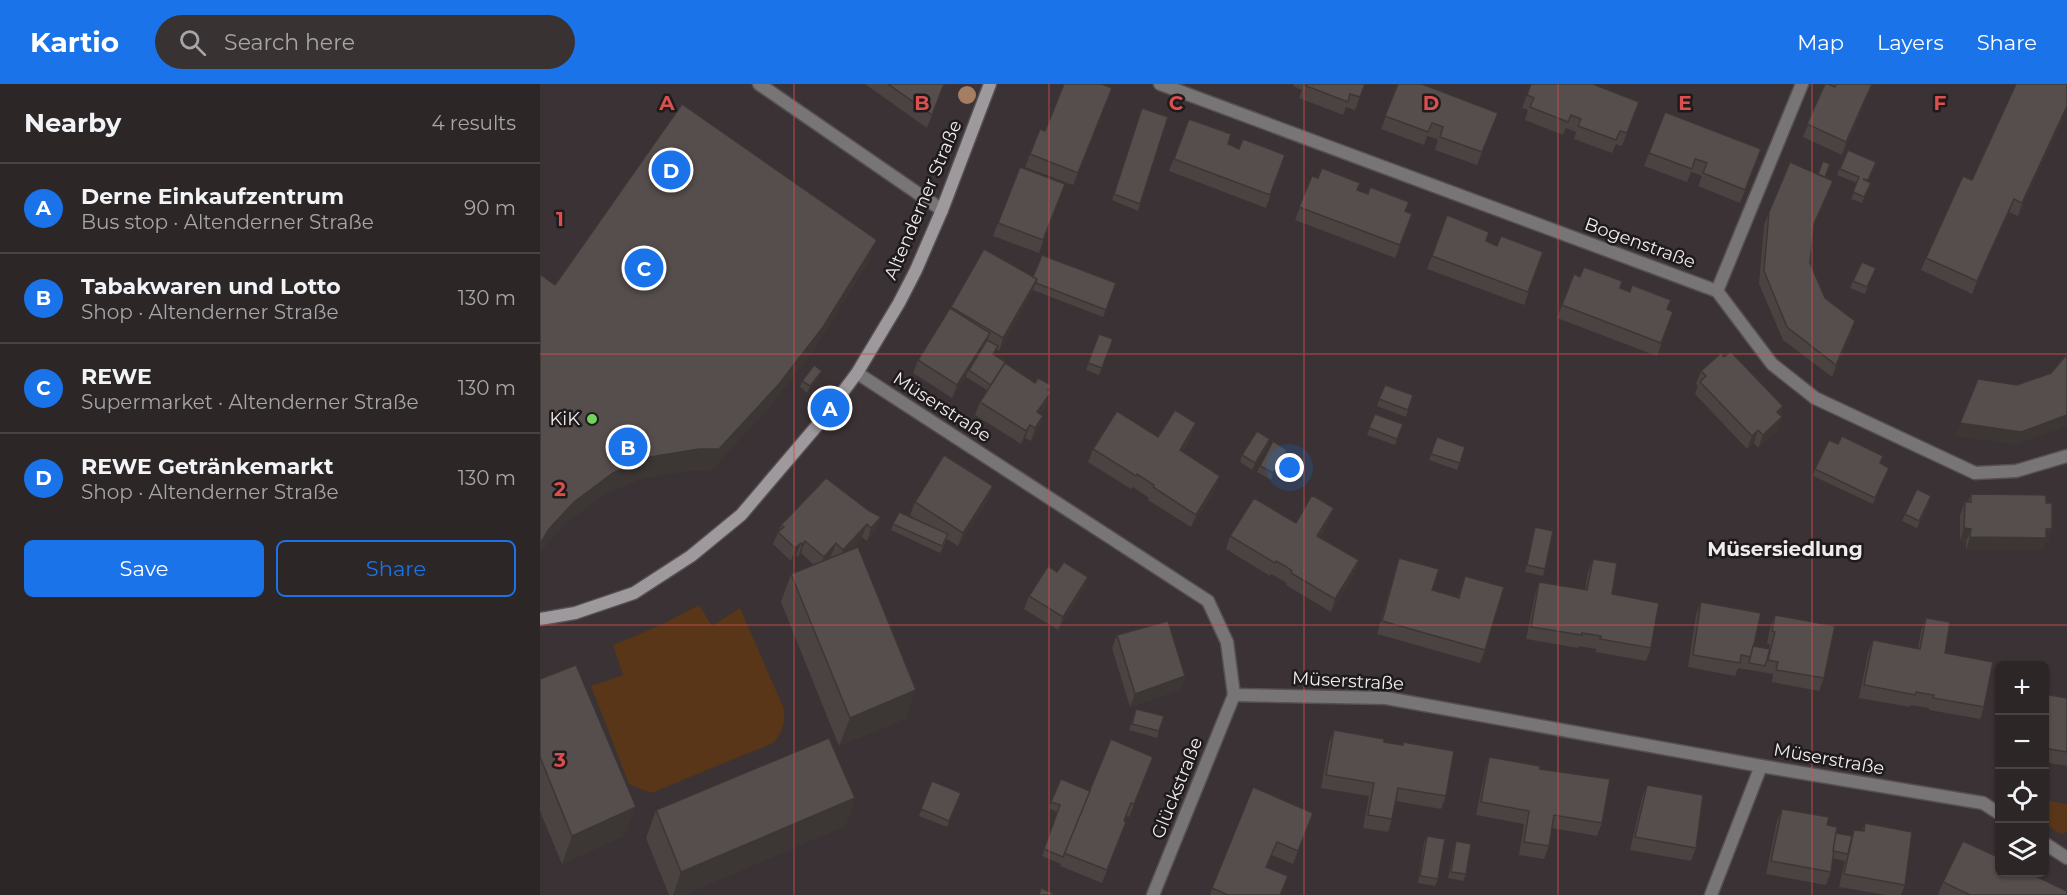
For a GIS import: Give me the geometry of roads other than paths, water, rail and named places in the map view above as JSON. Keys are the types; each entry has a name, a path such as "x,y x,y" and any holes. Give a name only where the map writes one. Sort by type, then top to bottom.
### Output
{"main road":[{"name":"Altenderner Straße","path":"540,619 575,613 634,593 691,556 741,515 821,421 857,373 899,303 942,210 990,84"}],"street":[{"path":"759,84 942,210"},
{"name":"Bogenstraße","path":"1160,84 1717,291"},
{"path":"1802,84 1717,291 1772,364 1815,398 1975,473 2016,471 2067,456"},
{"name":"Müserstraße","path":"857,373 1208,601 1227,642 1234,695 1386,698 1761,766 1983,803 1995,811"},
{"name":"Glückstraße","path":"1153,895 1234,695"},
{"path":"1711,895 1761,766"},
{"path":"2049,846 2067,858"}],"place":[{"name":"REWE Getränkemarkt","path":"671,170"},
{"name":"REWE","path":"644,268"},
{"name":"Derne Einkaufzentrum","path":"830,408"},
{"name":"KiK","path":"592,419"},
{"name":"Tabakwaren und Lotto","path":"628,447"}],"district":[{"name":"Müsersiedlung","path":"1785,549"}]}
